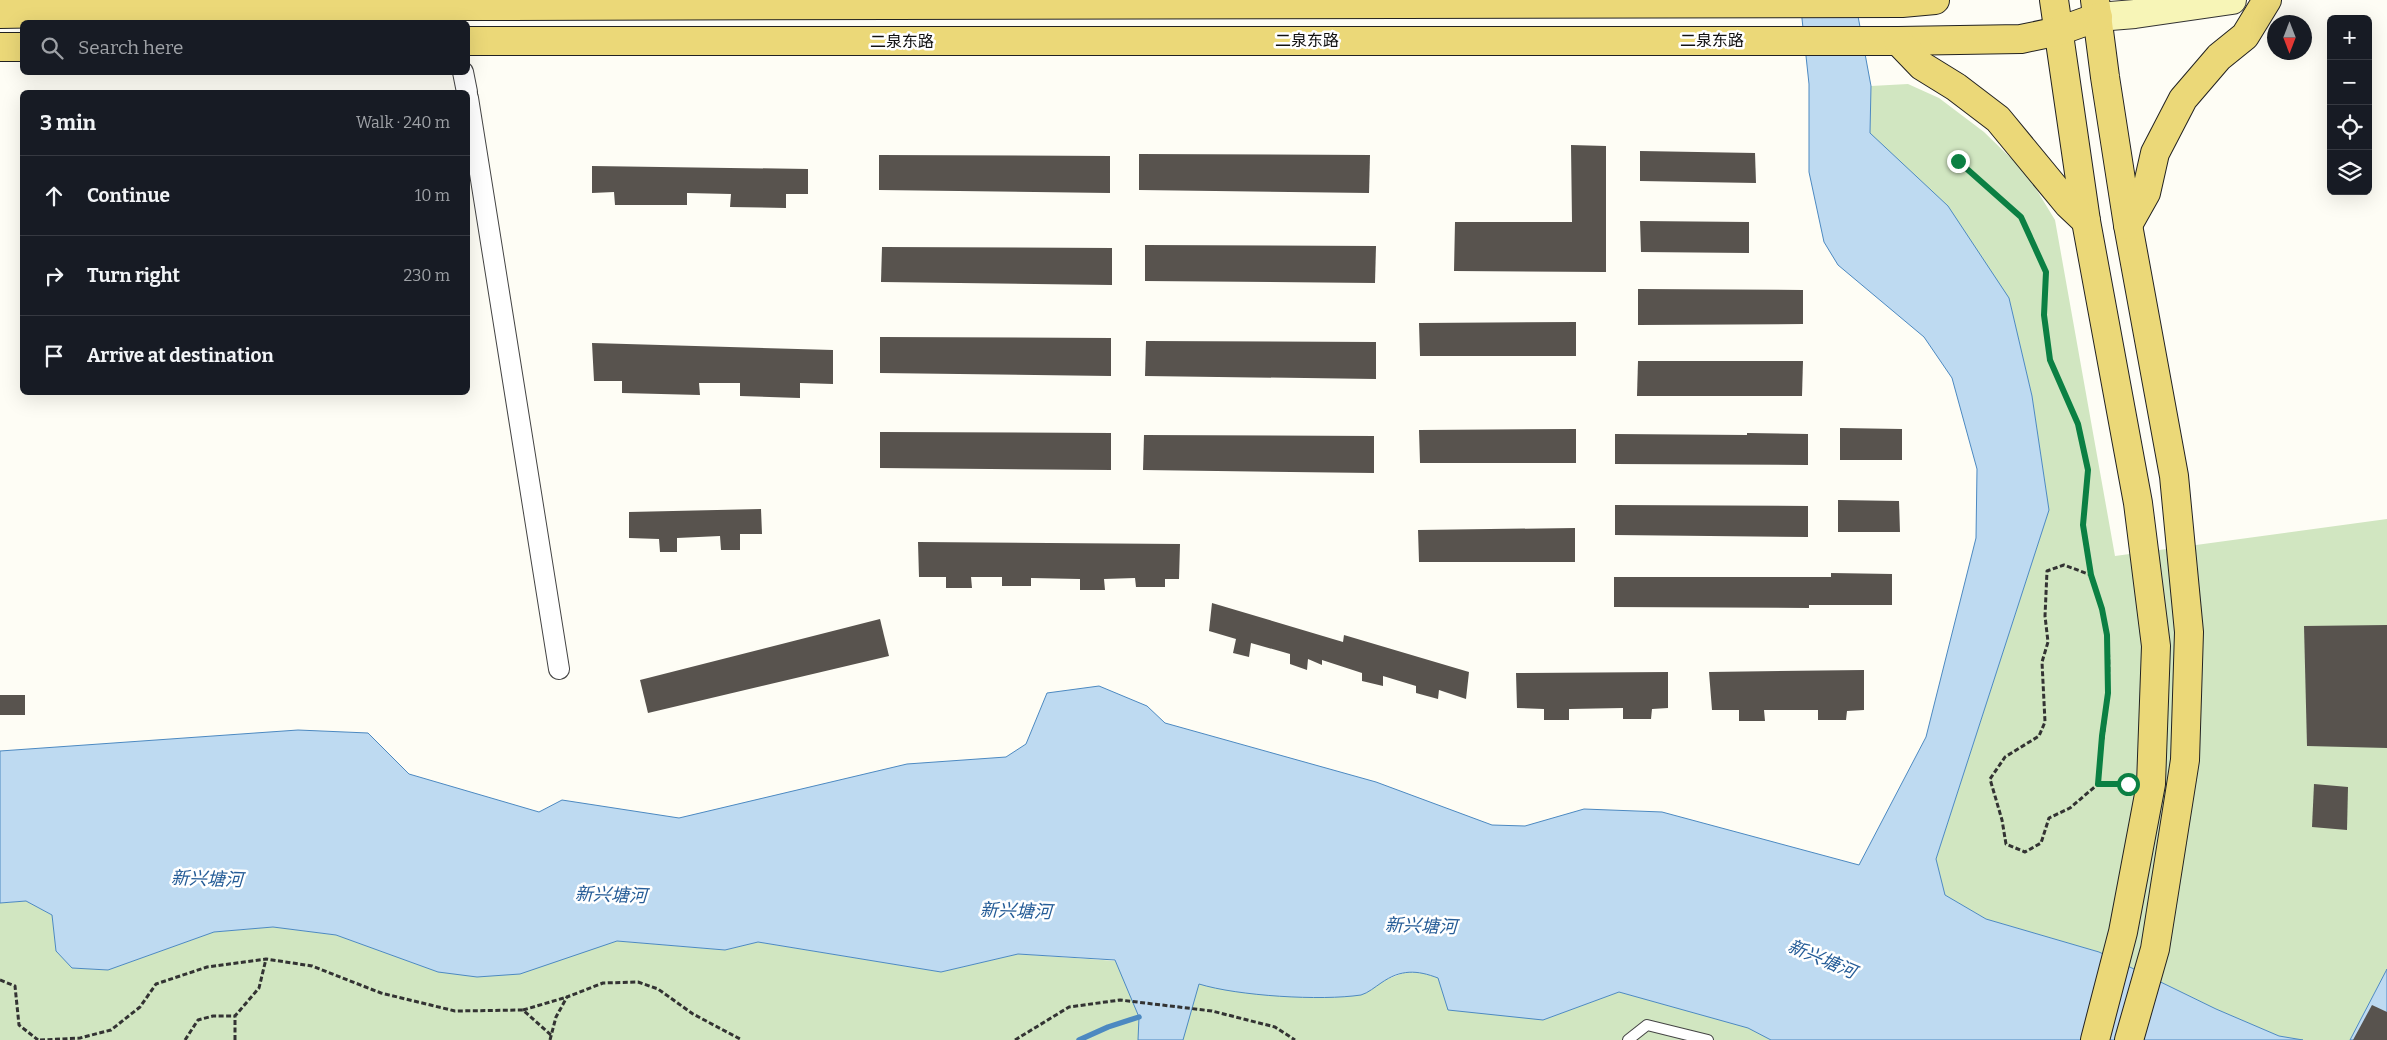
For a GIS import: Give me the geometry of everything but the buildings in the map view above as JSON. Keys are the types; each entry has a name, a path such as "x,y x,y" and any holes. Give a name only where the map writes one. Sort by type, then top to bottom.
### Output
{"main road":[{"path":"0,14 469,6 1359,2 1904,2 1936,0"},
{"path":"2095,1040 2123,932 2151,784 2156,646 2138,503 2086,221 2054,0 2135,14 2232,0"},
{"path":"2128,225 2146,192 2155,153 2183,99 2219,57 2245,36 2267,0"},
{"path":"2097,8 2128,225 2174,476 2189,632 2185,760 2155,949 2129,1040"},
{"name":"二泉东路","path":"470,41 1898,41 2021,39 2059,31 2097,8"},
{"path":"1898,41 1922,66 1956,87 1998,118 2068,204 2086,221"},
{"path":"0,47 20,47"}],"street":[{"path":"464,75 467,90"},
{"path":"470,111 559,669"}],"lane":[{"path":"1628,1040 1647,1025 1708,1040"}],"path":[{"path":"1958,161 2021,217 2046,272 2044,315 2050,360 2078,424 2088,470 2083,525 2091,575 2102,609 2107,635 2108,693 2098,784"},
{"path":"2091,575 2064,565 2047,571 2045,616 2048,642 2042,662 2045,722 2040,736 2005,757 1990,779 2002,820 2006,844 2025,852 2041,843 2049,818 2070,808 2098,784 2128,784"},
{"path":"235,1040 235,1016 259,988 266,959"},
{"path":"0,980 15,986 19,1025 39,1040 80,1038 111,1030 140,1007 156,984 207,967 266,959 312,966 381,993 455,1011 523,1010 567,997 603,983 638,982 658,989 692,1014 742,1040"},
{"path":"550,1040 556,1018 567,997"},
{"path":"1015,1040 1069,1007 1120,1000 1212,1011 1275,1027 1295,1040"},
{"path":"523,1010 551,1035"},
{"path":"185,1040 198,1020 213,1016 235,1016"}],"green space":[{"path":"1908,84 1939,98 1984,132 2027,174 2055,220 2115,556 2387,519 2387,969 2350,1040 2303,1040 2279,1036 2216,1009 2099,952 1986,919 1945,895 1936,859 2049,510 2032,396 2009,298 1870,133 1871,86"},
{"path":"26,901 52,915 56,951 73,968 108,970 214,932 273,927 336,935 438,972 576,953 617,941 725,950 758,942 941,972 1018,954 1385,980 1406,972 1421,971 1543,1020 1619,992 1749,1028 1771,1040 0,1040 0,903"}],"water":[{"name":"新兴塘河","path":"1800,0 1855,0 1871,86 1870,133 1948,206 2009,298 2032,396 2049,510 1936,859 1945,895 1986,919 2099,952 2216,1009 2279,1036 2303,1040 1771,1040 1748,1028 1619,992 1543,1020 1448,1010 1438,978 1423,973 1409,972 1388,978 1364,994 1344,997 1257,994 1235,992 1199,984 1183,1040 1138,1040 1139,1017 1115,960 1018,954 941,972 758,942 725,950 617,941 520,974 477,977 438,972 336,935 273,927 214,932 108,970 72,968 56,951 52,915 26,901 0,903 0,751 298,730 368,733 409,774 539,812 562,800 679,818 907,764 1006,757 1026,744 1047,693 1099,686 1147,706 1165,723 1376,782 1492,825 1525,826 1584,809 1662,812 1859,865 1926,737 1976,538 1977,469 1952,378 1924,337 1838,265 1824,242 1809,172 1809,84"},
{"path":"2387,969 2387,1040 2350,1040"}],"waterway":[{"path":"1079,1040 1108,1027 1139,1017"}],"route":[{"path":"1958,161 2021,217 2046,272 2044,315 2050,360 2078,424 2088,470 2083,525 2091,575 2102,609 2107,635 2108,693 2098,784 2128,784"}]}
